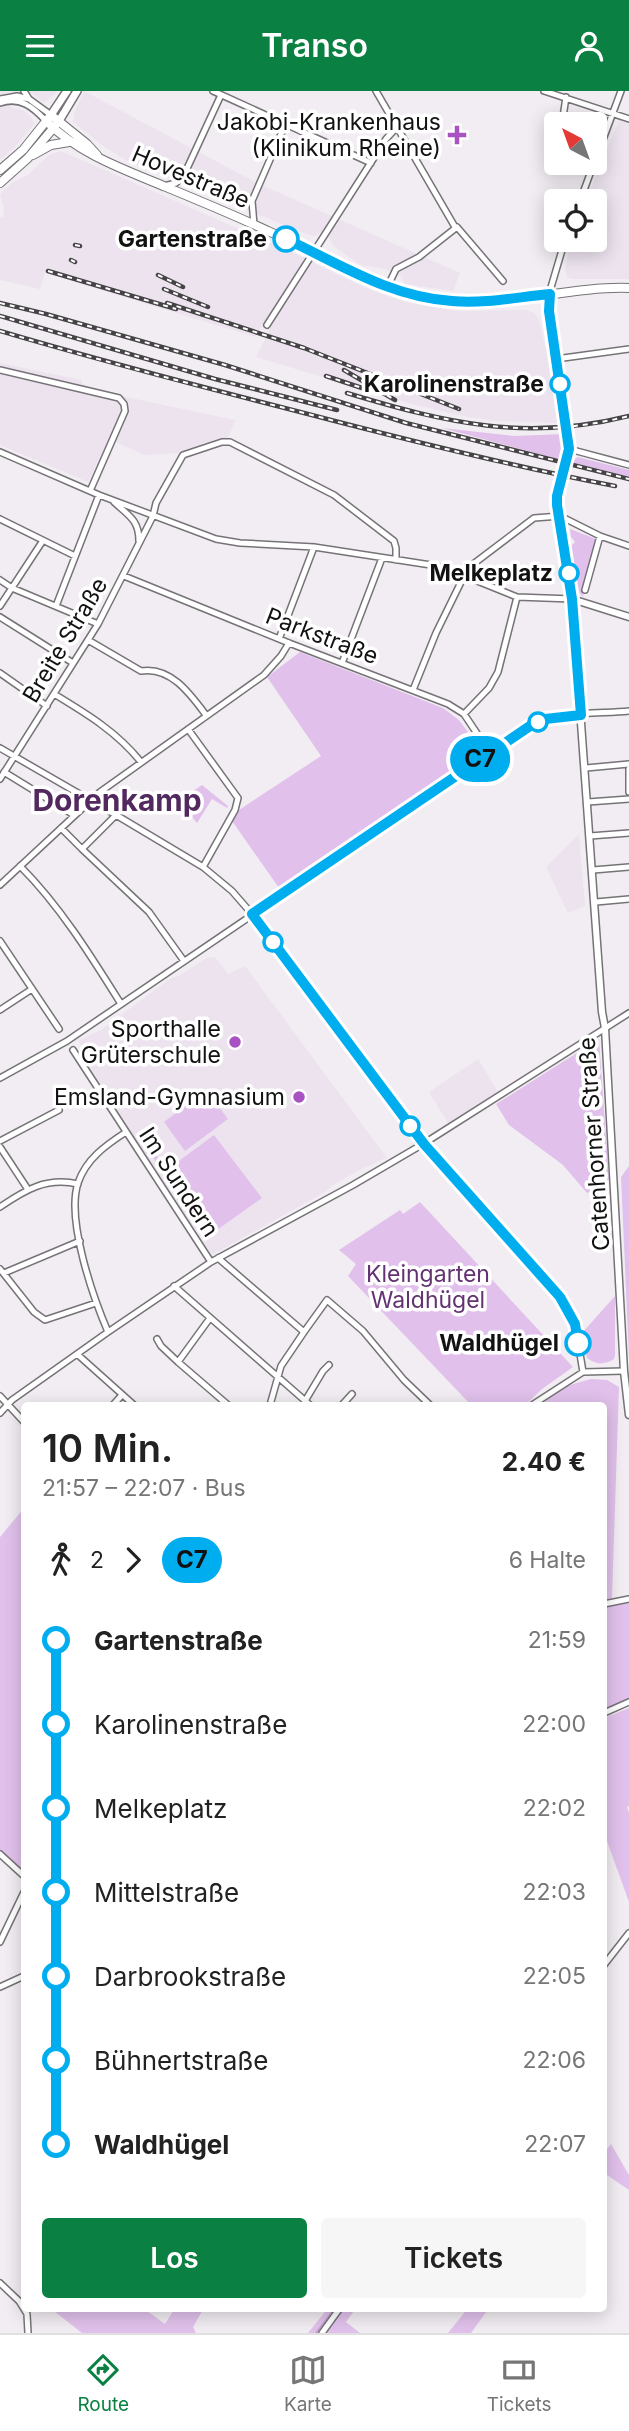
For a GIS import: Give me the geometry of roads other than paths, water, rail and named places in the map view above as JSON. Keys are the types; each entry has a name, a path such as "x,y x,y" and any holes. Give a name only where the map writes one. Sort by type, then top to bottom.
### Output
{"main road":[{"path":"28,158 52,121 67,91"},
{"path":"0,170 52,121 77,91"},
{"name":"Hovestraße","path":"52,121 69,142 83,151 315,252 387,288 407,294 452,302 479,302 629,288"},
{"name":"Hovestraße","path":"52,121 87,144 97,156"},
{"path":"0,183 28,158 51,145 69,142"}],"street":[{"path":"24,91 52,121"},
{"path":"213,91 371,163"},
{"path":"376,91 456,227 503,281"},
{"path":"544,91 629,119"},
{"path":"607,128 621,91"},
{"path":"164,186 176,183 184,175 221,95"},
{"path":"0,101 17,96 30,99"},
{"path":"564,112 566,97"},
{"path":"0,101 24,103 52,121"},
{"path":"254,225 252,201 285,125"},
{"path":"267,325 386,139 396,128"},
{"path":"387,288 396,269 419,257 456,227"},
{"path":"562,252 550,294 549,311 569,449 629,465"},
{"path":"556,359 629,349"},
{"path":"0,370 119,398 124,404 125,411 90,491"},
{"name":"Breite Straße","path":"0,779 98,624 153,516 156,503 183,455 222,442 230,442 334,495 394,541 396,560"},
{"name":"Catenhorner Straße","path":"569,449 557,496 572,599 586,768 629,1415"},
{"path":"0,452 99,495 216,539 314,547 431,565 517,597 572,599 629,617"},
{"path":"56,606 99,495"},
{"path":"112,500 139,527 139,545"},
{"path":"413,691 436,633 464,576 472,565 534,518 559,516 600,537 629,546"},
{"path":"0,519 75,556"},
{"path":"585,590 600,537"},
{"path":"0,606 43,542"},
{"path":"279,639 314,547"},
{"path":"342,663 382,558"},
{"name":"Parkstraße","path":"124,576 448,704 464,714 490,753"},
{"path":"0,580 12,588 98,624"},
{"path":"464,714 489,688 498,672 517,597"},
{"path":"0,617 73,663"},
{"path":"88,640 141,671 151,671 180,683 206,715"},
{"path":"0,885 92,800 264,674 289,643"},
{"path":"0,673 47,706"},
{"path":"54,694 105,726 127,745 141,762"},
{"path":"0,1078 67,1041 538,722 581,715 629,713"},
{"path":"188,729 238,799 235,810 203,867"},
{"path":"0,748 203,867 232,891 424,1144 560,1297 575,1324 583,1372"},
{"path":"586,768 629,767 629,792"},
{"path":"4,772 74,815"},
{"path":"588,802 629,799"},
{"path":"82,849 116,815"},
{"path":"61,828 149,912 184,961"},
{"path":"590,836 629,833"},
{"path":"20,866 40,886 99,968 121,1004"},
{"path":"593,870 629,867"},
{"path":"596,902 629,899"},
{"path":"0,941 59,1029"},
{"path":"0,1010 32,989"},
{"path":"0,1413 7,1405 108,1332 211,1262 424,1144 629,1013"},
{"name":"Im Sundern","path":"73,1050 211,1262"},
{"path":"0,1141 59,1109"},
{"path":"108,1332 89,1283 80,1241 76,1215 78,1184 95,1155 126,1132"},
{"path":"0,1147 27,1188"},
{"path":"0,1207 27,1188 65,1181 78,1184"},
{"path":"80,1241 2,1271 34,1312 45,1320 96,1303"},
{"path":"218,1258 304,1332"},
{"path":"174,1286 306,1402"},
{"path":"271,1402 287,1355 327,1300 363,1331 404,1380 427,1402"},
{"path":"178,1362 210,1318"},
{"path":"157,1339 178,1362 225,1402"},
{"path":"77,1355 130,1402"},
{"path":"308,1402 323,1371 329,1365"},
{"path":"537,1402 583,1372 624,1371"},
{"path":"345,1402 352,1394"},
{"path":"116,1402 122,1395"},
{"path":"0,1396 21,1419"},
{"path":"607,1603 629,1599"},
{"path":"607,1712 629,1702"},
{"path":"0,1854 21,1873"},
{"path":"0,1942 21,1898"},
{"path":"607,1961 629,1933"},
{"path":"0,1987 21,1977"},
{"path":"0,2283 21,2304"},
{"path":"321,2333 337,2312"},
{"path":"27,2314 28,2333"}],"waterway":[{"path":"316,2333 332,2312"},
{"path":"325,2333 341,2312"}],"railway":[{"path":"75,245 80,246"},
{"path":"71,260 75,262"},
{"path":"48,271 176,309"},
{"path":"158,275 183,287"},
{"path":"164,289 208,307"},
{"path":"0,303 225,365 406,423 629,479"},
{"path":"167,303 304,348 459,409"},
{"path":"0,316 215,379 337,410"},
{"path":"0,331 381,433 615,486"},
{"path":"344,370 395,400"},
{"path":"326,376 362,388"},
{"path":"347,393 418,413 486,426 555,428 629,416"}],"place":[{"name":"Jakobi-Krankenhaus (Klinikum Rheine)","path":"457,135"},
{"name":"Gartenstraße","path":"286,239"},
{"name":"Karolinenstraße","path":"560,384"},
{"name":"Melkeplatz","path":"569,573"},
{"name":"Sporthalle Grüterschule","path":"235,1042"},
{"name":"Emsland-Gymnasium","path":"299,1097"},
{"name":"Waldhügel","path":"578,1343"}],"district":[{"name":"Dorenkamp","path":"117,800"}],"park label":[{"name":"Kleingarten Waldhügel","path":"428,1287"}]}
